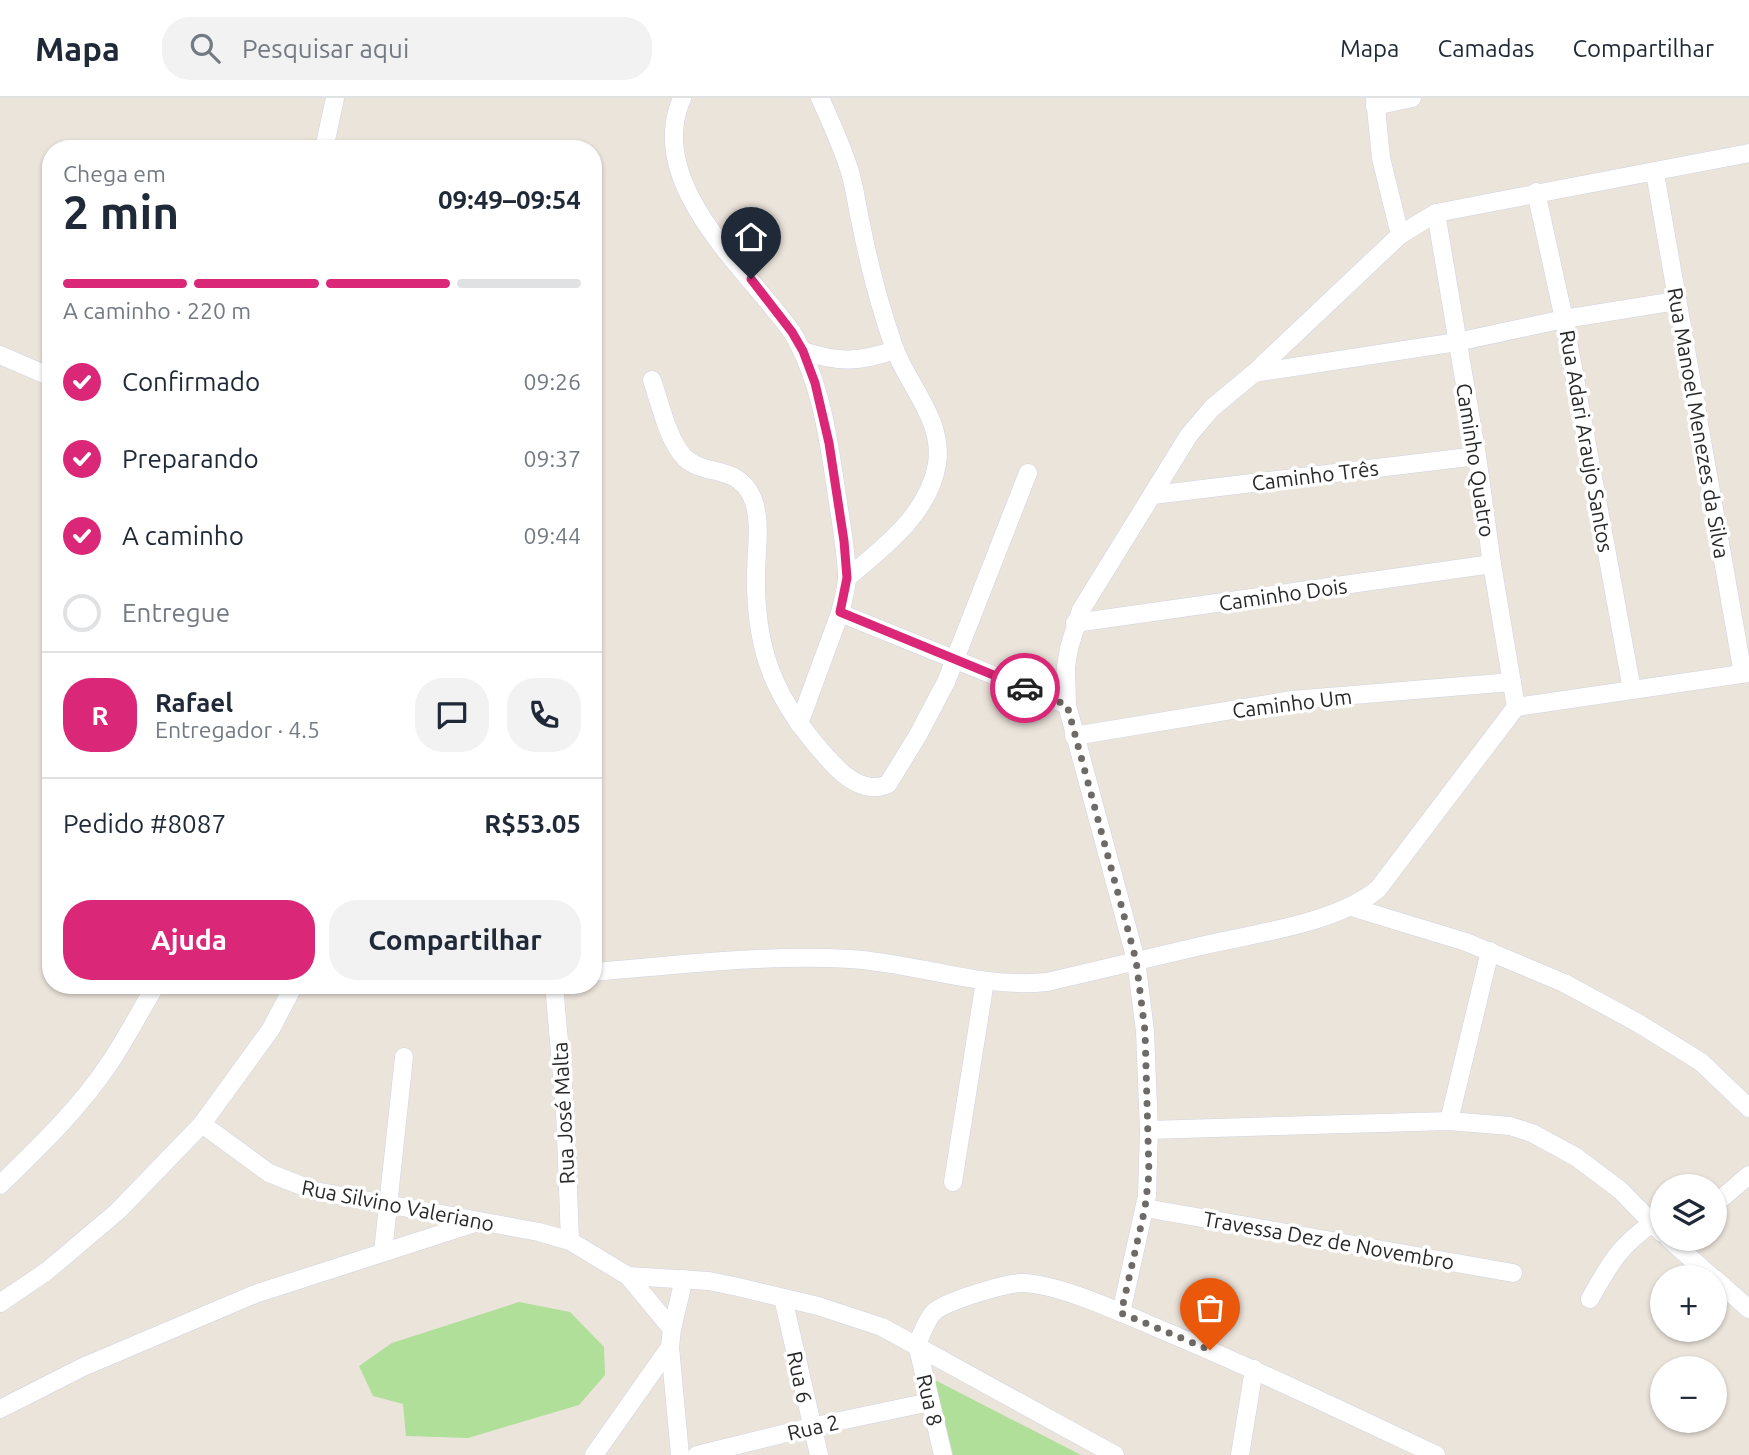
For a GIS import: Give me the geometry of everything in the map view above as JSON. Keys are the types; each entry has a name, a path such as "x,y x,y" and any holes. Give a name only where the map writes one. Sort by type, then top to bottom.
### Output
{"street":[{"path":"326,140 335,98"},
{"path":"682,98 675,117 676,147 679,167 695,208 779,314 803,351 815,383 829,443 847,578 840,612 799,724"},
{"path":"820,98 839,139 850,173 875,284 895,349 928,412 939,452 926,498 915,514 893,538 847,578"},
{"path":"1401,235 1381,158 1375,102 1412,98"},
{"path":"1121,1313 1145,1208 1149,1174 1145,1031 1136,960 1067,705 1066,667 1075,623 1090,593 1200,421 1401,235 1436,213 1749,153"},
{"name":"Rua Manoel Menezes da Silva","path":"1655,173 1676,301 1746,673"},
{"name":"Rua Adari Araujo Santos","path":"1536,192 1564,319 1632,690"},
{"name":"Caminho Quatro","path":"1436,213 1516,707"},
{"path":"1254,373 1457,342 1564,319 1676,301"},
{"path":"803,351 849,361 873,358 895,349"},
{"path":"0,355 42,373"},
{"path":"652,380 677,449 687,460 701,467 730,474 750,492 755,505 756,588 764,657 777,689 799,724 839,771 860,785 881,787 887,784 936,703 1028,473"},
{"name":"Caminho Três","path":"1153,495 1477,456"},
{"name":"Caminho Dois","path":"1075,623 1492,564"},
{"path":"840,612 1067,705"},
{"path":"602,971 761,959 818,958 889,964 1010,984 1047,982 1306,921 1351,907 1378,889 1516,707 1746,673"},
{"name":"Caminho Um","path":"1074,736 1292,700 1512,682"},
{"path":"1351,907 1490,951 1564,983 1676,1045 1708,1068 1749,1108"},
{"path":"1449,1121 1490,951"},
{"path":"953,1182 985,981"},
{"path":"0,1185 70,1115 125,1040 150,994"},
{"path":"0,1303 47,1271 118,1211 202,1124 271,1029 289,994"},
{"name":"Rua José Malta","path":"555,994 565,1109 570,1241"},
{"path":"383,1252 404,1058"},
{"path":"1149,1130 1449,1121 1510,1126 1547,1140 1576,1157 1620,1190 1650,1221"},
{"name":"Rua Silvino Valeriano","path":"202,1124 281,1179 315,1191 540,1232 570,1241 628,1276"},
{"path":"1727,1194 1749,1175"},
{"name":"Travessa Dez de Novembro","path":"1145,1208 1513,1273"},
{"path":"0,1409 83,1367 255,1294 481,1222"},
{"path":"1590,1299 1617,1252 1627,1242 1650,1231"},
{"path":"1684,1251 1699,1265"},
{"path":"628,1276 684,1279 738,1287 818,1306 872,1324 916,1345 1115,1455"},
{"path":"628,1276 671,1338"},
{"path":"680,1455 671,1338 684,1279"},
{"path":"916,1345 929,1318 938,1309 999,1286 1021,1282 1051,1287 1121,1313 1254,1369 1436,1455"},
{"path":"1727,1290 1749,1309"},
{"name":"Rua 6","path":"783,1298 819,1455"},
{"path":"594,1455 671,1338"},
{"name":"Rua 8","path":"916,1345 943,1455"},
{"path":"1240,1455 1254,1369"},
{"name":"Rua 2","path":"697,1455 930,1402"}],"green space":[{"path":"519,1302 570,1312 604,1347 605,1375 579,1405 468,1438 406,1436 403,1404 373,1396 359,1366 392,1343"},
{"path":"935,1380 1081,1455 953,1455"}],"way so far":[{"path":"1025,688 1067,705 1136,960 1142,995 1149,1174 1145,1208 1121,1313 1210,1350"}],"route":[{"path":"751,279 792,332 803,351 815,383 829,443 844,541 847,578 840,612 1025,688"}]}
